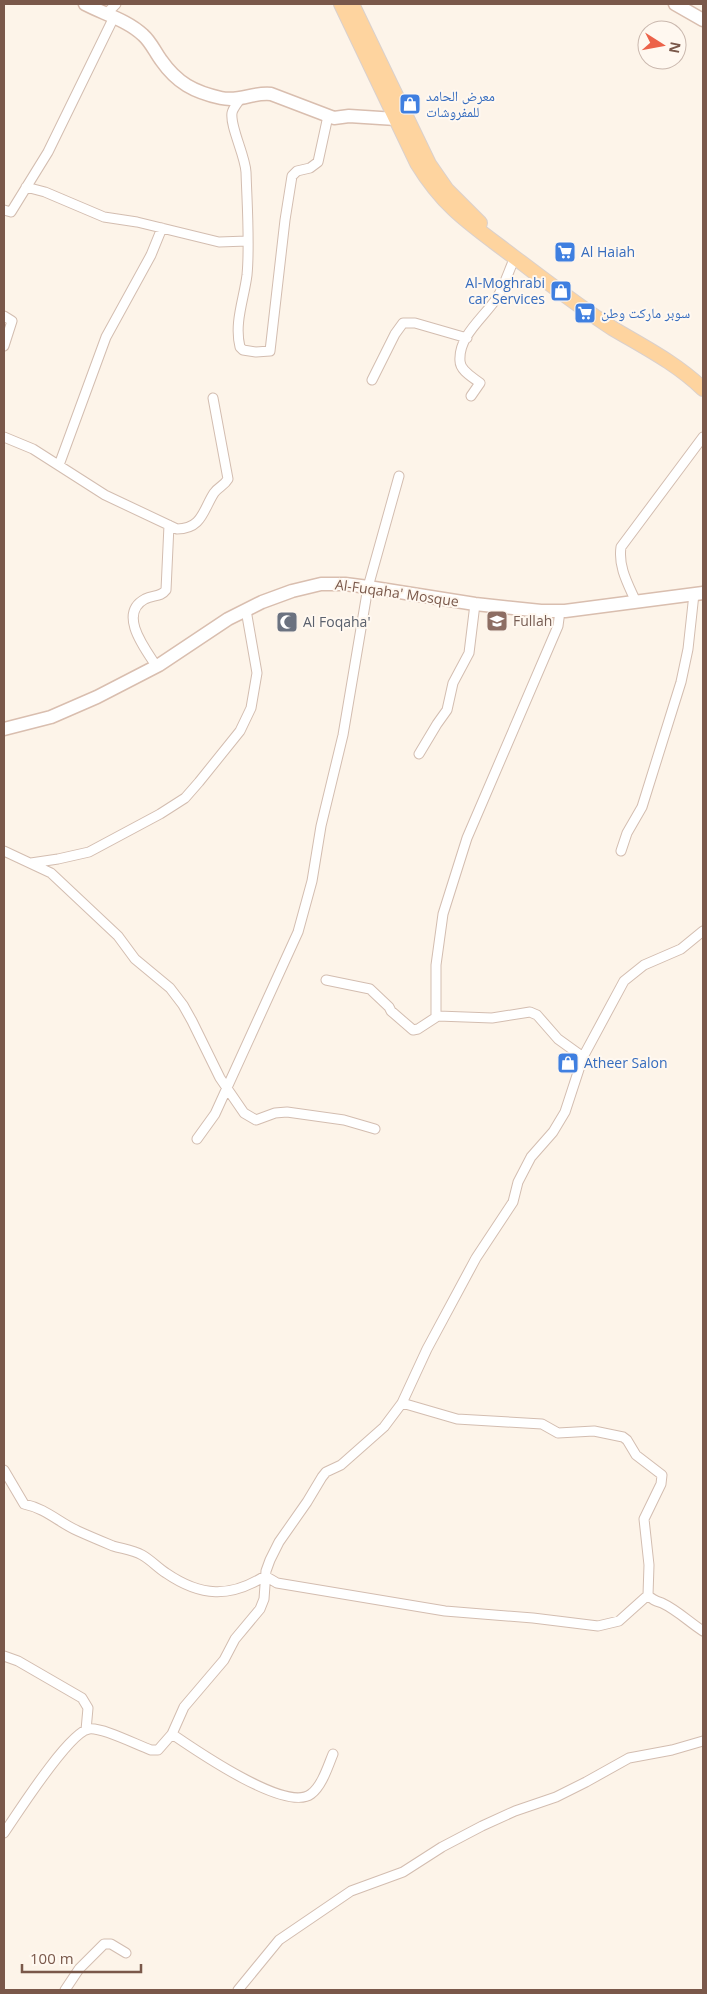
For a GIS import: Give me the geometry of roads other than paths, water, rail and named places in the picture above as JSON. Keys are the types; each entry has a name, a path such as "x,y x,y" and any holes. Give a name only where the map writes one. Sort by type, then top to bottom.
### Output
{"main road":[{"path":"341,4 417,163 438,195 456,214 571,301 614,329 662,356 688,374 703,389"},
{"path":"352,4 429,164 447,190 515,257"}],"street":[{"path":"86,4 143,35 175,78 206,94 222,98 240,99 260,94 271,94 328,116 339,118 349,116 396,119"},
{"path":"4,210 11,212 48,152 116,4"},
{"path":"675,4 703,20"},
{"path":"240,99 234,109 232,118 246,168 247,273 238,321 239,345 242,349 248,351 270,351 292,176 297,170 310,168 318,162 328,116"},
{"path":"26,187 45,192 104,217 162,228 219,242 247,241"},
{"path":"59,465 106,337 152,255 162,228"},
{"path":"471,396 480,383 464,370 460,362 462,348 467,338 499,295 515,257"},
{"path":"4,316 12,320 4,346"},
{"path":"372,380 395,334 403,324 415,323 467,338"},
{"path":"4,437 33,449 105,496 177,529 192,528 198,522 217,489 224,486 228,479 213,398"},
{"path":"636,602 619,559 621,548 703,437"},
{"path":"197,1139 215,1114 298,932 312,881 321,826 343,735 368,587 399,476"},
{"path":"157,667 140,641 134,621 140,603 145,599 160,596 166,590 169,525"},
{"name":"Al-Fuqaha' Mosque","path":"4,729 51,717 97,697 157,667 228,619 262,602 292,591 321,584 344,584 475,604 540,611 560,611 699,594"},
{"path":"621,851 627,833 645,800 682,682 699,594"},
{"path":"419,754 436,724 447,710 453,682 469,653 475,604"},
{"path":"31,863 89,852 160,814 185,798 200,782 240,731 251,708 257,673 246,610"},
{"path":"436,1016 436,965 443,914 467,838 558,626 560,611"},
{"path":"4,851 51,873 74,892 118,936 135,959 170,988 192,1021 213,1067 226,1089 244,1113 256,1120 275,1113 287,1112 344,1120 375,1129"},
{"path":"4,1833 53,1763 82,1732 89,1729 112,1734 151,1750 158,1750 172,1734 184,1707 224,1660 235,1639 260,1609 264,1599 265,1576 270,1560 279,1542 326,1472 341,1464 384,1427 402,1403 427,1349 471,1266 513,1202 518,1182 530,1157 553,1132 565,1112 583,1057 624,981 644,965 681,948 703,931"},
{"path":"326,980 372,990 412,1030 418,1029 436,1016 497,1018 530,1012 539,1017 558,1039 583,1057"},
{"path":"265,1576 278,1583 445,1611 533,1618 598,1626 619,1621 648,1595 649,1565 644,1519 661,1484 662,1475 636,1455 627,1440 623,1437 594,1431 558,1434 542,1424 457,1419 402,1403"},
{"path":"4,1470 24,1504 48,1512 80,1532 136,1552 149,1559 169,1575 202,1591 213,1593 234,1589 250,1584 265,1576"},
{"path":"648,1595 653,1600 683,1616 703,1631"},
{"path":"4,1656 18,1661 82,1698 88,1708 86,1730"},
{"path":"172,1734 204,1757 237,1776 261,1787 291,1797 307,1796 312,1793 326,1771 333,1754"},
{"path":"238,1990 279,1940 351,1891 403,1872 442,1847 482,1826 515,1811 564,1793 629,1758 672,1750 703,1741"},
{"path":"64,1990 79,1969 104,1944 110,1944 126,1953"}],"place":[{"name":"معرض الحامد للمفروشات","path":"410,104"},
{"name":"Al Haiah","path":"565,252"},
{"name":"Al-Moghrabi car Services","path":"561,291"},
{"name":"سوبر ماركت وطن","path":"585,313"},
{"name":"Fullah","path":"497,621"},
{"name":"Al Foqaha'","path":"287,622"},
{"name":"Atheer Salon","path":"568,1063"}]}
